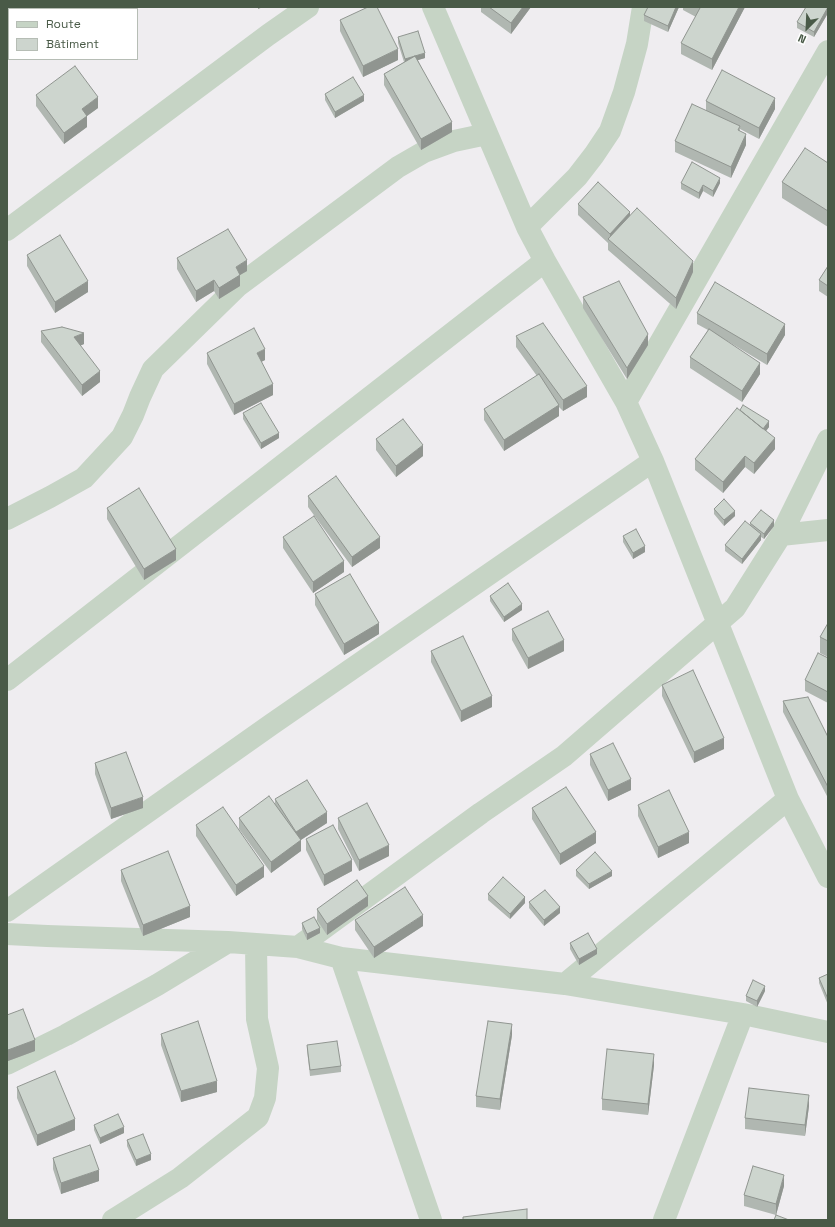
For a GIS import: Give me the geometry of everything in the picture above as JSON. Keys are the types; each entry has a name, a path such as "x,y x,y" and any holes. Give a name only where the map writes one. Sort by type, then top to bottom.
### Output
{"street":[{"path":"7,230 268,34 308,7"},
{"path":"527,227 577,177 610,131 624,92 637,44 643,7"},
{"path":"435,9 527,227 626,402 653,461 788,799 828,877"},
{"path":"626,402 828,51"},
{"path":"7,519 84,478 122,437 133,416 153,369 238,286 398,168 424,152 448,143 487,134"},
{"path":"7,680 545,261"},
{"path":"298,947 481,813 564,756 736,608 781,535 828,440"},
{"path":"7,911 272,724 653,461"},
{"path":"781,535 828,530"},
{"path":"565,984 788,799"},
{"path":"7,934 55,937 228,942 298,947 341,958 565,984 743,1014 828,1032"},
{"path":"7,1064 66,1035 157,985 228,942"},
{"path":"113,1220 180,1178 258,1117 265,1098 268,1068 257,1019 256,944"},
{"path":"341,958 431,1220"},
{"path":"664,1220 743,1014"}],"building":[{"path":"69,7 121,8 70,8"},
{"path":"368,7 377,7 398,49 363,66 340,20"},
{"path":"489,7 523,7 511,23"},
{"path":"648,7 676,7 668,26 644,15"},
{"path":"698,7 739,7 712,59 681,43 700,8"},
{"path":"806,7 828,7 814,32 797,22"},
{"path":"418,31 425,53 405,59 398,37"},
{"path":"415,56 452,122 421,139 384,74"},
{"path":"75,66 98,97 82,109 87,116 64,133 36,95"},
{"path":"722,70 775,98 759,128 706,101"},
{"path":"353,77 364,95 335,112 325,94"},
{"path":"692,104 740,126 738,130 746,134 731,167 675,141"},
{"path":"805,148 828,163 828,211 782,182"},
{"path":"692,162 720,178 713,191 703,185 699,193 681,183"},
{"path":"598,182 630,212 610,234 578,204"},
{"path":"637,208 693,261 676,298 608,239"},
{"path":"228,229 247,260 236,267 240,275 219,288 214,280 196,291 177,258"},
{"path":"60,235 88,281 55,302 27,255"},
{"path":"828,266 828,286 819,280"},
{"path":"619,281 648,334 627,368 583,297"},
{"path":"715,282 785,324 767,354 697,313"},
{"path":"543,323 587,386 563,400 516,336"},
{"path":"62,327 84,333 74,337 100,371 82,385 41,331"},
{"path":"254,328 265,349 257,353 273,384 234,404 207,353"},
{"path":"709,329 760,363 742,391 690,357"},
{"path":"539,374 559,405 504,440 484,409"},
{"path":"261,403 279,433 261,443 243,413"},
{"path":"743,405 769,421 763,429 740,410"},
{"path":"737,408 775,438 754,463 745,456 723,482 695,459"},
{"path":"403,419 423,445 396,466 376,439"},
{"path":"336,476 380,537 352,557 308,496"},
{"path":"139,488 176,549 144,569 107,508"},
{"path":"724,499 735,511 724,520 714,509"},
{"path":"761,510 774,520 764,534 750,523"},
{"path":"314,516 344,561 313,582 283,537"},
{"path":"745,521 761,534 742,559 725,545"},
{"path":"636,529 645,546 633,553 623,536"},
{"path":"350,574 379,623 344,644 315,594"},
{"path":"508,583 522,604 504,617 490,596"},
{"path":"548,611 564,640 528,658 512,629"},
{"path":"828,623 828,641 820,637"},
{"path":"463,636 492,696 461,711 431,651"},
{"path":"818,653 828,658 828,692 805,680"},
{"path":"693,670 724,738 694,752 662,685"},
{"path":"808,697 828,737 828,787 783,701"},
{"path":"613,743 631,779 608,790 590,754"},
{"path":"126,752 143,797 111,808 95,763"},
{"path":"307,780 327,812 296,832 275,799"},
{"path":"566,787 596,832 560,854 532,808"},
{"path":"669,790 689,832 658,847 638,805"},
{"path":"269,796 301,840 271,862 239,818"},
{"path":"367,803 389,845 359,860 338,818"},
{"path":"223,807 264,866 236,885 196,825"},
{"path":"333,825 352,860 324,875 306,839"},
{"path":"168,851 190,906 143,925 121,870"},
{"path":"595,852 612,871 589,884 576,870"},
{"path":"503,877 525,897 510,914 488,894"},
{"path":"357,880 368,896 327,924 317,909"},
{"path":"405,887 423,915 374,947 355,920"},
{"path":"545,890 560,907 544,920 529,902"},
{"path":"314,917 320,928 307,934 302,923"},
{"path":"588,933 597,949 579,959 570,943"},
{"path":"828,974 828,999 819,978"},
{"path":"753,980 765,986 757,1001 746,996"},
{"path":"23,1009 35,1040 8,1050 7,1015"},
{"path":"198,1021 217,1081 181,1091 161,1034"},
{"path":"488,1021 512,1024 500,1099 476,1096"},
{"path":"337,1041 341,1066 310,1070 307,1045"},
{"path":"607,1049 654,1054 648,1104 602,1099"},
{"path":"55,1071 75,1119 37,1135 17,1087"},
{"path":"749,1088 809,1095 805,1125 745,1118"},
{"path":"118,1114 124,1127 100,1138 94,1125"},
{"path":"143,1134 151,1154 136,1160 127,1140"},
{"path":"90,1145 99,1170 61,1183 53,1158"},
{"path":"753,1166 784,1175 776,1204 744,1195"},
{"path":"527,1209 527,1220 463,1220 463,1217"},
{"path":"776,1215 789,1220 774,1220"}]}
